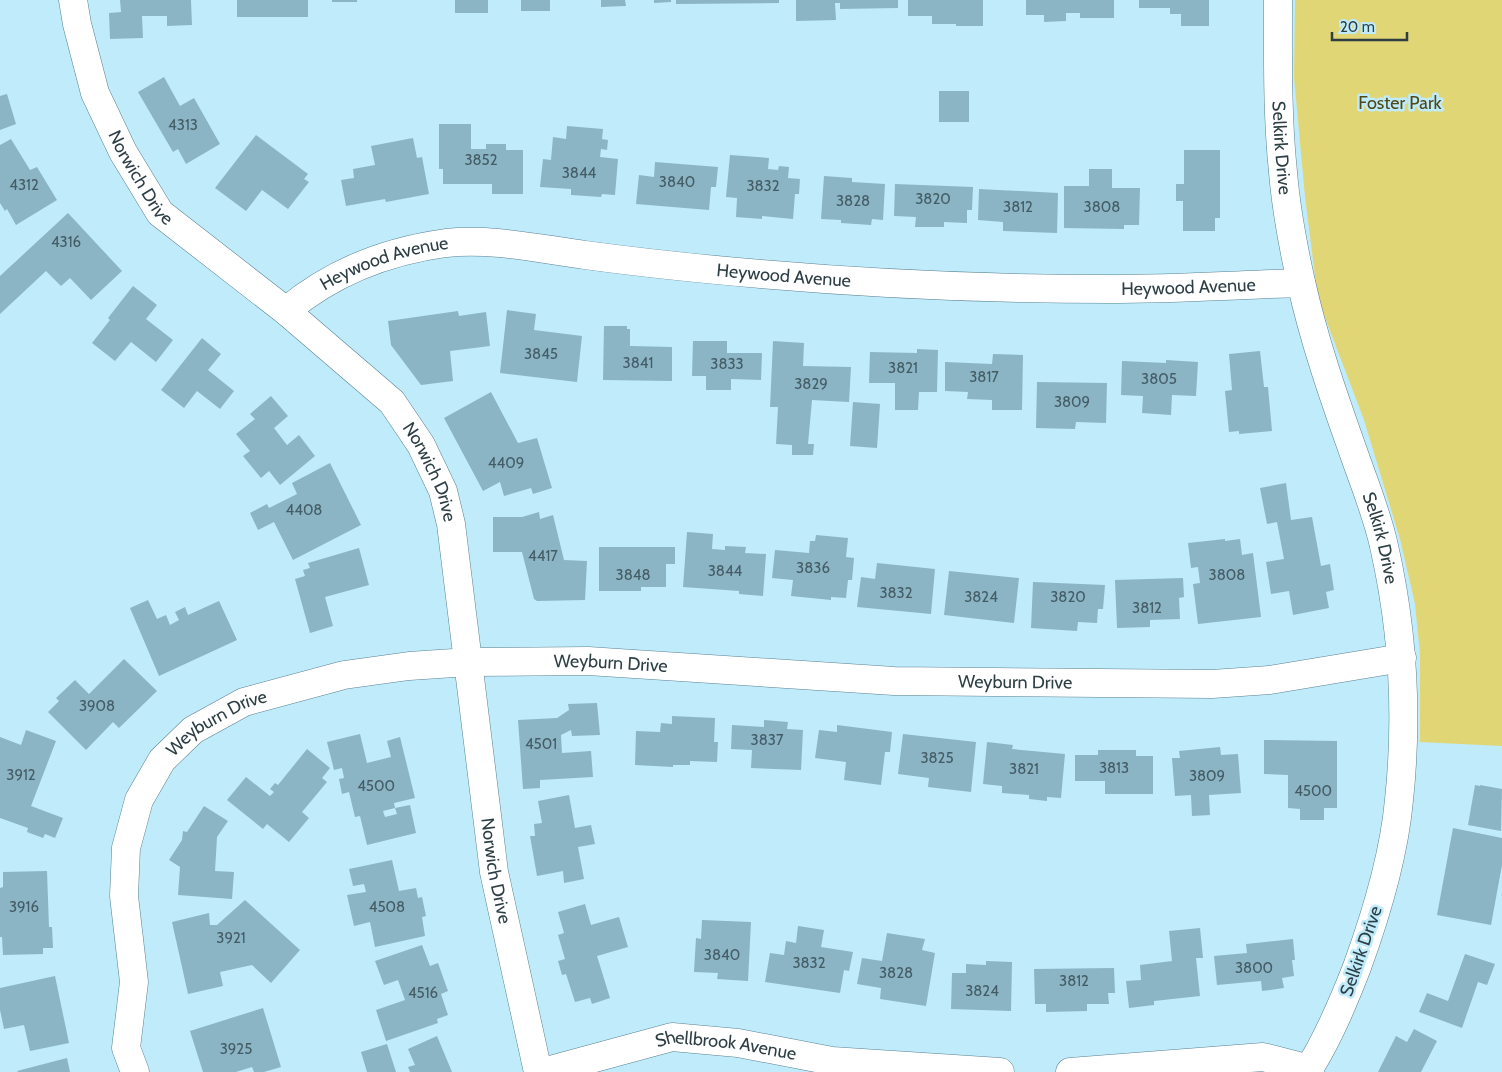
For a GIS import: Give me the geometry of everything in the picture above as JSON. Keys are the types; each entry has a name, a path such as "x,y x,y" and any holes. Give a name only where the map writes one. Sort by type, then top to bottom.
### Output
{"street":[{"name":"Norwich Drive","path":"73,0 76,24 95,93 123,152 160,213 286,312 392,402 420,445 443,492 451,524 494,872 538,1072"},
{"name":"Selkirk Drive","path":"1278,0 1278,88 1281,156 1289,217 1301,284 1328,381 1384,544 1402,658 1403,742 1399,803 1382,889 1369,934 1333,1026 1308,1070"},
{"name":"Heywood Avenue","path":"286,312 307,294 328,280 362,265 417,248 477,242 652,264 753,274 964,287 1111,289 1301,284"},
{"name":"Weyburn Drive","path":"135,1072 126,1048 134,982 124,896 126,848 139,800 162,760 193,730 244,702 344,675 408,666 469,662 588,661 894,681 1212,684 1270,680 1402,658"},
{"name":"Shellbrook Avenue","path":"543,1072 672,1037 738,1043 832,1061 1000,1072"},
{"path":"1070,1072 1263,1057 1308,1070"}],"green space":[{"name":"Foster Park","path":"1295,0 1502,0 1502,746 1420,742 1420,654 1415,604 1400,539 1364,420 1318,299 1305,197 1294,77"}],"building":[{"path":"120,0 191,0 192,25 167,26 167,16 142,16 143,38 110,39 109,13 121,12"},
{"path":"237,0 308,0 308,17 237,17"},
{"path":"332,0 357,0 357,2 332,2"},
{"path":"455,0 488,0 488,13 455,13"},
{"path":"521,0 550,0 550,11 521,11"},
{"path":"601,0 625,0 626,6 601,7"},
{"path":"654,0 671,0 671,2 654,3"},
{"path":"676,0 779,0 779,3 676,4"},
{"path":"796,0 898,0 898,8 840,9 840,3 835,3 836,20 796,21"},
{"path":"908,0 983,0 983,26 932,24 932,16 908,16"},
{"path":"1026,0 1114,0 1114,18 1080,18 1080,13 1066,13 1066,21 1044,22 1044,15 1026,15"},
{"path":"1139,0 1209,0 1209,26 1181,26 1181,14 1170,14 1170,8 1139,8"},
{"path":"164,77 180,106 194,98 220,144 186,164 178,149 173,152 138,92"},
{"path":"939,91 969,91 969,122 939,122"},
{"path":"7,94 16,124 0,130 0,96"},
{"path":"439,124 471,124 471,149 486,149 486,144 506,144 506,150 523,150 523,194 492,194 492,184 443,184 443,169 439,169"},
{"path":"567,126 603,129 602,139 608,140 607,150 601,149 600,157 618,159 615,195 602,194 601,197 571,195 571,189 540,187 543,159 551,160 553,137 566,139"},
{"path":"256,135 308,174 304,179 309,182 288,209 262,190 246,211 215,188"},
{"path":"413,138 417,158 422,157 429,194 386,202 385,199 346,206 341,180 354,178 353,169 375,165 371,146"},
{"path":"11,139 30,170 37,167 57,200 16,225 7,209 5,211 0,203 0,145"},
{"path":"1184,150 1220,150 1220,218 1215,218 1215,231 1183,231 1183,201 1176,201 1176,184 1184,184"},
{"path":"730,155 769,158 768,169 778,170 779,166 789,167 788,178 800,179 799,194 795,194 793,219 762,216 762,219 736,217 737,198 726,197"},
{"path":"655,162 718,167 716,187 711,187 709,210 636,204 639,175 654,177"},
{"path":"1089,169 1112,169 1112,188 1140,188 1139,225 1124,225 1124,229 1064,228 1064,186 1089,186"},
{"path":"824,176 852,178 852,182 885,184 883,220 872,219 871,225 841,223 841,220 821,219"},
{"path":"895,184 973,187 972,210 967,210 967,223 944,222 944,227 915,227 916,217 894,216"},
{"path":"979,189 1058,193 1057,233 1003,231 1003,222 978,220"},
{"path":"68,213 122,271 91,300 70,278 61,286 46,271 0,314 0,276"},
{"path":"133,286 157,305 146,319 173,340 156,362 131,342 115,361 92,343 110,320 108,318"},
{"path":"507,310 536,314 534,330 582,336 577,382 500,373"},
{"path":"458,311 459,316 486,312 490,346 450,351 453,381 421,385 391,345 388,321"},
{"path":"604,326 627,326 627,329 630,329 630,346 672,347 672,381 603,380"},
{"path":"202,338 221,354 208,370 234,391 220,409 197,391 184,408 161,390"},
{"path":"693,341 727,341 727,353 762,353 761,380 731,379 731,390 706,390 706,376 692,376"},
{"path":"773,341 804,343 803,366 851,367 849,402 812,400 808,444 814,444 813,455 792,455 792,445 776,444 778,407 770,407"},
{"path":"917,349 938,350 937,392 919,392 918,410 895,410 895,383 869,383 870,352 917,353"},
{"path":"1260,351 1264,387 1268,387 1272,431 1239,434 1239,431 1229,432 1225,391 1232,390 1229,354"},
{"path":"993,354 1023,355 1022,410 992,410 992,400 967,399 968,392 945,391 945,362 992,364"},
{"path":"1166,360 1198,362 1196,396 1172,395 1171,415 1142,413 1143,396 1121,395 1122,361 1166,363"},
{"path":"1037,382 1107,383 1106,423 1076,422 1075,429 1036,428"},
{"path":"491,392 518,443 537,438 552,488 533,494 531,488 504,496 500,482 483,491 444,418"},
{"path":"271,396 288,416 274,428 287,445 299,435 315,456 280,485 269,471 261,478 243,456 250,451 236,434 255,419 250,414"},
{"path":"853,402 880,404 877,448 850,446"},
{"path":"330,463 361,525 293,560 274,522 258,530 250,513 267,504 269,508 297,494 292,483"},
{"path":"1286,483 1291,520 1312,517 1321,566 1330,564 1334,590 1326,592 1329,608 1293,615 1289,591 1271,594 1266,562 1284,559 1277,522 1267,524 1260,488"},
{"path":"539,512 540,519 553,515 564,560 587,561 585,600 537,601 534,599 522,552 493,552 493,517 522,517"},
{"path":"687,532 713,534 712,549 725,550 725,546 746,547 745,553 766,554 763,596 739,594 739,591 683,587"},
{"path":"816,535 848,538 846,557 854,558 852,580 848,580 846,598 831,597 831,600 791,596 793,580 772,578 775,550 809,553 810,541 815,541"},
{"path":"1225,539 1225,541 1240,539 1242,555 1253,553 1261,617 1198,624 1193,584 1200,583 1198,567 1191,568 1188,543"},
{"path":"599,547 675,547 675,564 666,564 666,587 641,587 641,591 599,591"},
{"path":"359,548 369,585 325,597 333,626 310,633 295,579 305,576 303,570 310,568 308,563"},
{"path":"877,563 935,569 931,614 857,607 861,577 875,579"},
{"path":"949,571 1019,578 1014,623 944,615"},
{"path":"1183,578 1184,597 1179,598 1180,619 1150,620 1150,627 1117,628 1115,580"},
{"path":"1033,582 1105,585 1103,609 1098,609 1097,623 1078,622 1077,631 1031,628"},
{"path":"148,600 157,619 166,615 170,625 179,620 175,612 185,607 188,615 219,601 237,640 159,676 130,608"},
{"path":"124,659 157,691 119,728 113,722 86,750 48,712 59,701 56,698 75,680 89,694"},
{"path":"597,703 600,735 572,736 571,730 561,735 562,753 591,751 593,777 540,780 540,788 523,789 518,720 557,718 569,710 568,704"},
{"path":"672,716 715,718 714,742 718,742 717,762 690,761 690,765 673,765 673,767 635,765 636,731 660,732 661,723 672,724"},
{"path":"764,720 788,722 787,729 803,730 801,770 751,768 752,750 731,749 732,725 764,727"},
{"path":"837,725 892,732 890,752 885,752 881,785 844,780 846,762 815,758 819,730 837,732"},
{"path":"26,730 56,741 31,806 63,818 55,838 45,834 43,838 27,832 28,828 0,818 0,737 21,745"},
{"path":"360,734 367,763 391,757 387,741 400,737 415,798 394,803 395,808 410,805 416,833 367,845 360,816 355,817 349,792 342,794 339,779 344,778 342,768 334,770 327,742","holes":["395,808 397,814 385,817 383,811"]},
{"path":"903,734 976,742 971,792 928,787 929,778 898,774"},
{"path":"1264,740 1337,741 1337,808 1324,808 1324,820 1300,820 1300,809 1288,808 1288,775 1264,774"},
{"path":"987,742 1013,745 1012,749 1065,754 1061,798 1047,797 1047,801 1029,799 1029,795 1002,793 1002,786 983,784"},
{"path":"1220,747 1221,755 1238,754 1241,793 1209,795 1210,815 1192,816 1191,795 1175,796 1172,758 1180,758 1179,751"},
{"path":"307,749 330,768 322,778 327,782 302,812 309,818 289,842 267,824 263,829 227,800 246,777 270,796 274,792 270,789 275,783 278,785"},
{"path":"1098,750 1136,750 1136,756 1153,756 1153,794 1105,794 1105,781 1075,781 1075,755 1098,755"},
{"path":"1475,785 1502,789 1501,831 1468,825"},
{"path":"569,795 575,828 591,825 595,844 578,847 584,879 564,883 563,871 537,876 530,836 535,836 534,824 542,823 538,801"},
{"path":"204,806 228,821 217,837 215,871 234,872 232,899 178,895 180,867 169,860 182,840 183,831 187,832"},
{"path":"1453,828 1502,838 1502,865 1491,925 1437,915"},
{"path":"392,860 399,891 416,888 418,898 422,897 426,916 422,917 425,936 375,947 370,922 354,926 347,895 366,892 364,884 353,886 349,869"},
{"path":"47,871 49,927 52,927 53,948 43,948 43,954 3,955 2,937 0,937 0,888 3,887 3,872"},
{"path":"245,900 300,950 271,983 252,965 220,972 223,986 188,994 172,922 209,913 210,925 217,925"},
{"path":"585,904 591,925 619,917 628,947 597,956 610,998 592,1004 590,998 575,1002 566,974 562,975 558,961 565,959 558,935 564,933 558,912"},
{"path":"702,920 751,922 748,981 717,979 718,973 694,972 696,938 701,939"},
{"path":"798,926 824,930 821,947 853,952 849,971 844,970 840,993 765,982 770,953 784,955 786,941 796,943"},
{"path":"1200,928 1203,958 1196,958 1200,996 1154,1001 1154,1005 1129,1008 1126,981 1141,980 1140,965 1172,961 1169,931"},
{"path":"887,933 925,939 922,950 935,953 926,1006 880,999 881,988 857,984 862,958 882,961"},
{"path":"1293,939 1295,960 1292,960 1294,976 1282,978 1284,988 1262,991 1261,981 1217,985 1214,956 1247,953 1246,944"},
{"path":"422,945 430,966 438,963 448,991 441,994 448,1015 437,1019 438,1023 386,1041 376,1010 405,1000 398,980 384,985 375,961"},
{"path":"1465,954 1495,964 1487,985 1478,982 1462,1028 1419,1012 1427,993 1448,1001"},
{"path":"986,961 1012,962 1011,1011 951,1009 952,973 966,973 966,964 986,965"},
{"path":"1114,968 1115,993 1108,993 1109,1004 1087,1004 1087,1011 1046,1012 1046,1004 1035,1004 1034,969"},
{"path":"55,976 69,1043 30,1051 24,1025 4,1029 0,1010 0,988"},
{"path":"263,1008 281,1067 264,1072 254,1072 252,1067 236,1072 203,1072 190,1031"},
{"path":"1414,1029 1437,1041 1421,1072 1378,1072 1396,1036 1407,1042"},
{"path":"437,1036 452,1072 410,1072 408,1067 415,1065 408,1049"},
{"path":"387,1044 396,1072 367,1072 361,1052"},
{"path":"67,1058 70,1072 17,1071"}]}
